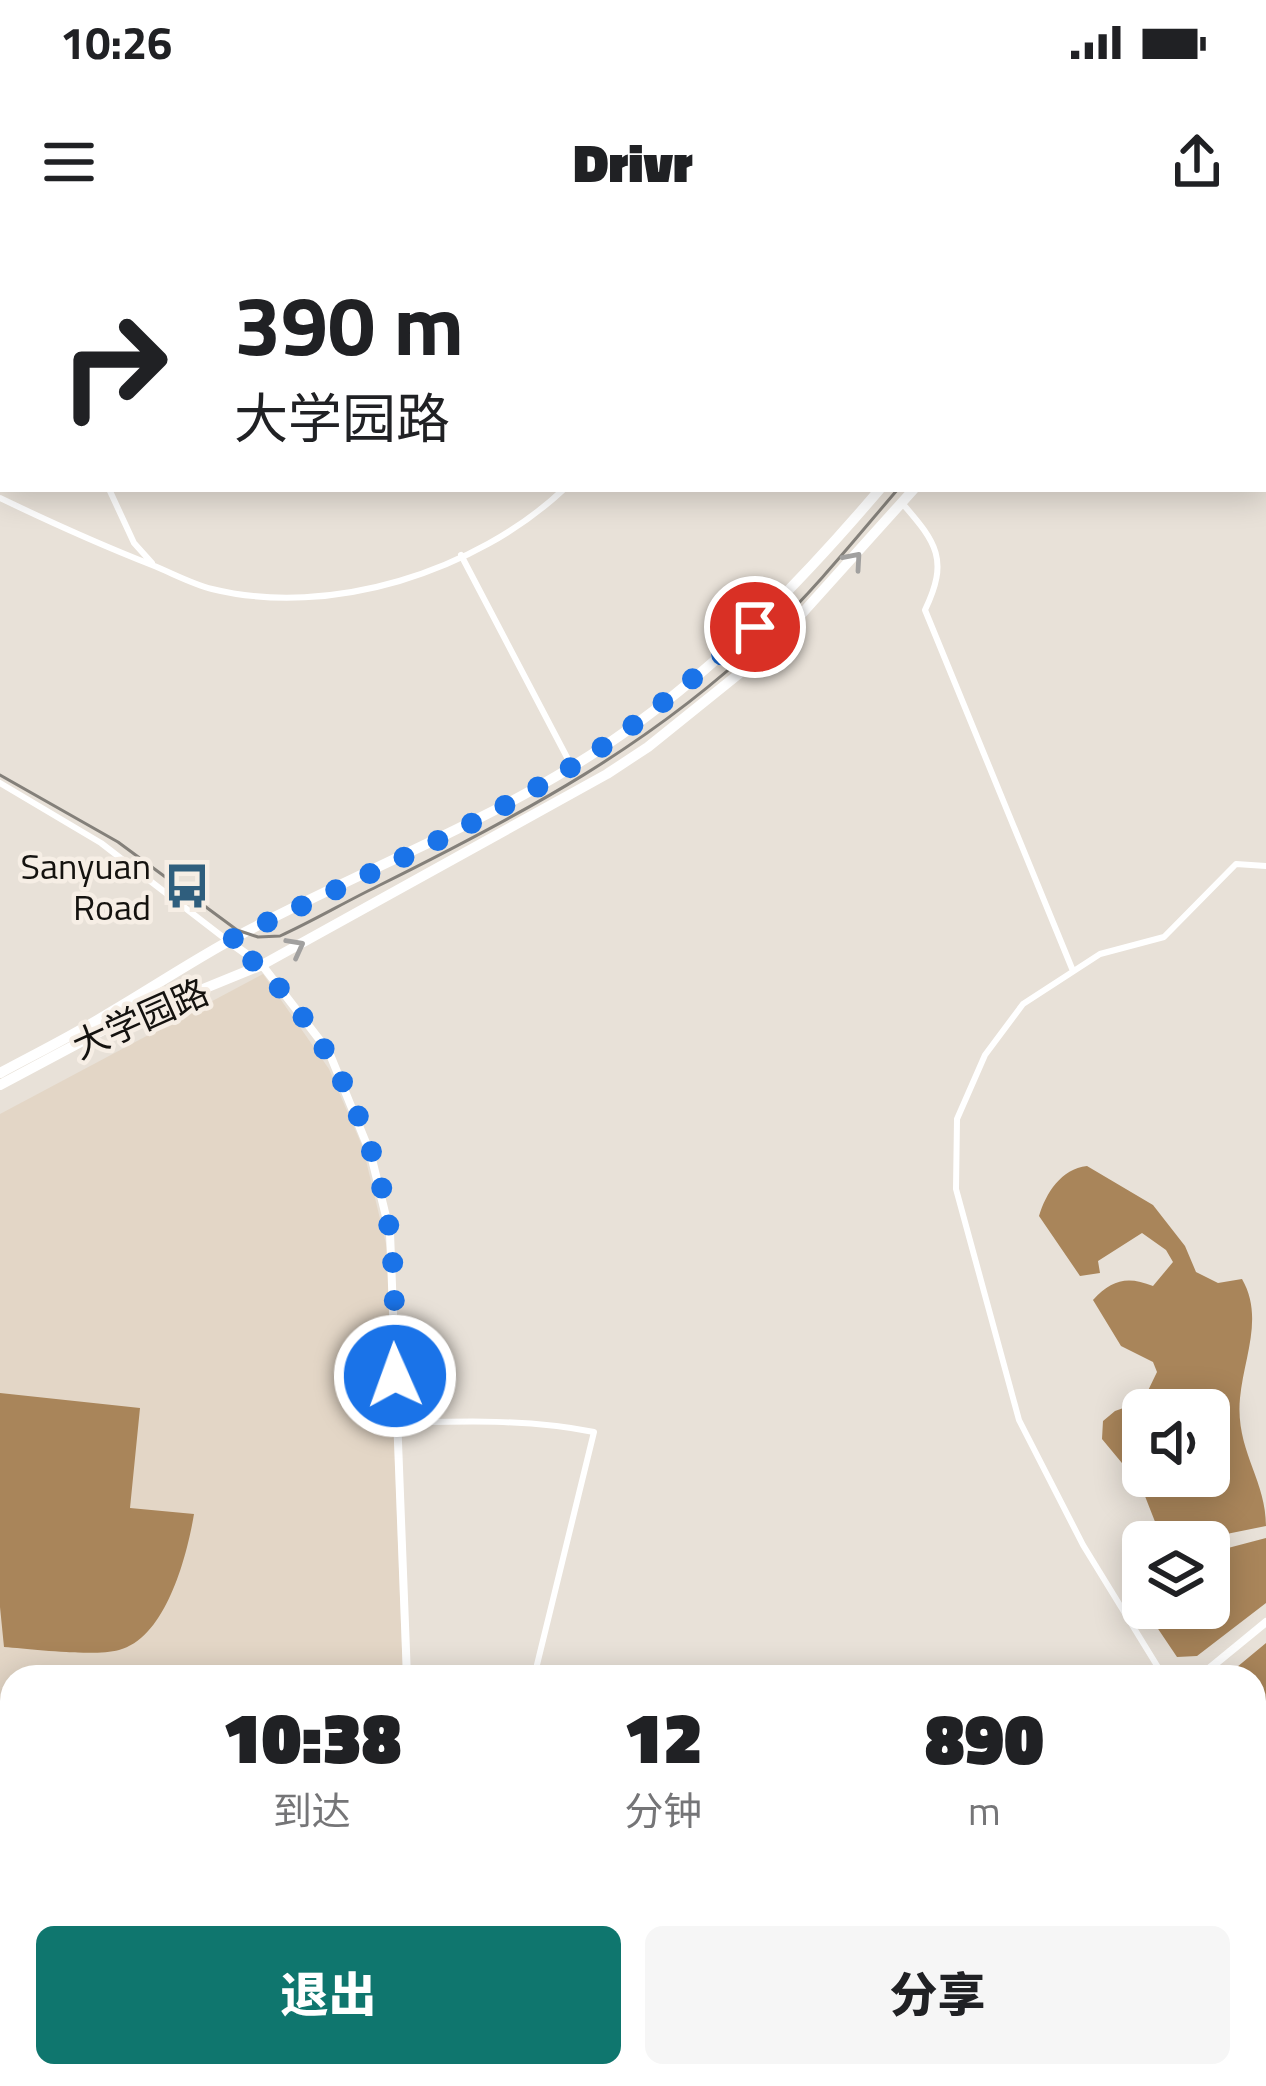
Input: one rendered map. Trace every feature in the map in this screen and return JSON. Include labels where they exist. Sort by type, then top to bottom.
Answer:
[{"type":"main road","name":"大学园路","points":[[0,1073],[99,1020],[228,941],[438,840],[572,767],[638,722],[755,627],[877,492]]},
{"type":"main road","name":"大学园路","points":[[0,1085],[105,1029],[262,965],[562,802],[647,747],[771,648],[911,492]]},
{"type":"street","points":[[110,492],[134,543],[156,567]]},
{"type":"street","points":[[0,499],[209,588],[270,599],[352,592],[438,567],[499,536],[560,492]]},
{"type":"street","points":[[902,503],[934,544],[939,580],[925,610],[1073,971]]},
{"type":"street","points":[[461,555],[572,767]]},
{"type":"street","points":[[0,783],[101,843],[262,965],[329,1052],[371,1155],[390,1233],[407,1665]]},
{"type":"street","points":[[1157,1665],[1083,1545],[1019,1420],[956,1190],[957,1119],[985,1055],[1023,1004],[1100,954],[1164,938],[1236,864],[1266,866]]},
{"type":"street","points":[[397,1423],[498,1421],[594,1432],[537,1665]]},
{"type":"street","points":[[1214,1665],[1266,1622]]},
{"type":"shaded area","points":[[263,974],[329,1069],[363,1148],[387,1248],[403,1665],[0,1665],[0,1114]]},
{"type":"shaded area","points":[[1087,1166],[1153,1205],[1185,1246],[1196,1272],[1218,1283],[1242,1279],[1252,1323],[1240,1417],[1266,1526],[1230,1533],[1230,1521],[1155,1521],[1145,1497],[1230,1497],[1230,1389],[1149,1389],[1157,1372],[1153,1362],[1121,1346],[1093,1300],[1121,1281],[1153,1286],[1173,1262],[1166,1250],[1142,1233],[1098,1261],[1100,1273],[1080,1276],[1039,1216],[1056,1183]]},
{"type":"shaded area","points":[[0,1393],[140,1408],[130,1508],[194,1514],[172,1593],[150,1630],[135,1642],[94,1653],[4,1647]]},
{"type":"shaded area","points":[[1122,1408],[1122,1463],[1102,1439],[1103,1421]]},
{"type":"shaded area","points":[[1266,1538],[1266,1603],[1197,1656],[1177,1657],[1158,1629],[1230,1629],[1230,1547]]},
{"type":"shaded area","points":[[1266,1643],[1266,1665],[1239,1665]]},
{"type":"tram line","points":[[0,775],[118,842],[237,930],[258,937],[280,936],[534,804],[632,744],[725,673],[786,616],[895,492]]},
{"type":"place","name":"Sanyuan Road","points":[[187,886]]},
{"type":"route","points":[[395,1376],[390,1233],[371,1155],[329,1052],[262,965],[228,941],[438,840],[572,767],[684,687],[755,627]]}]
